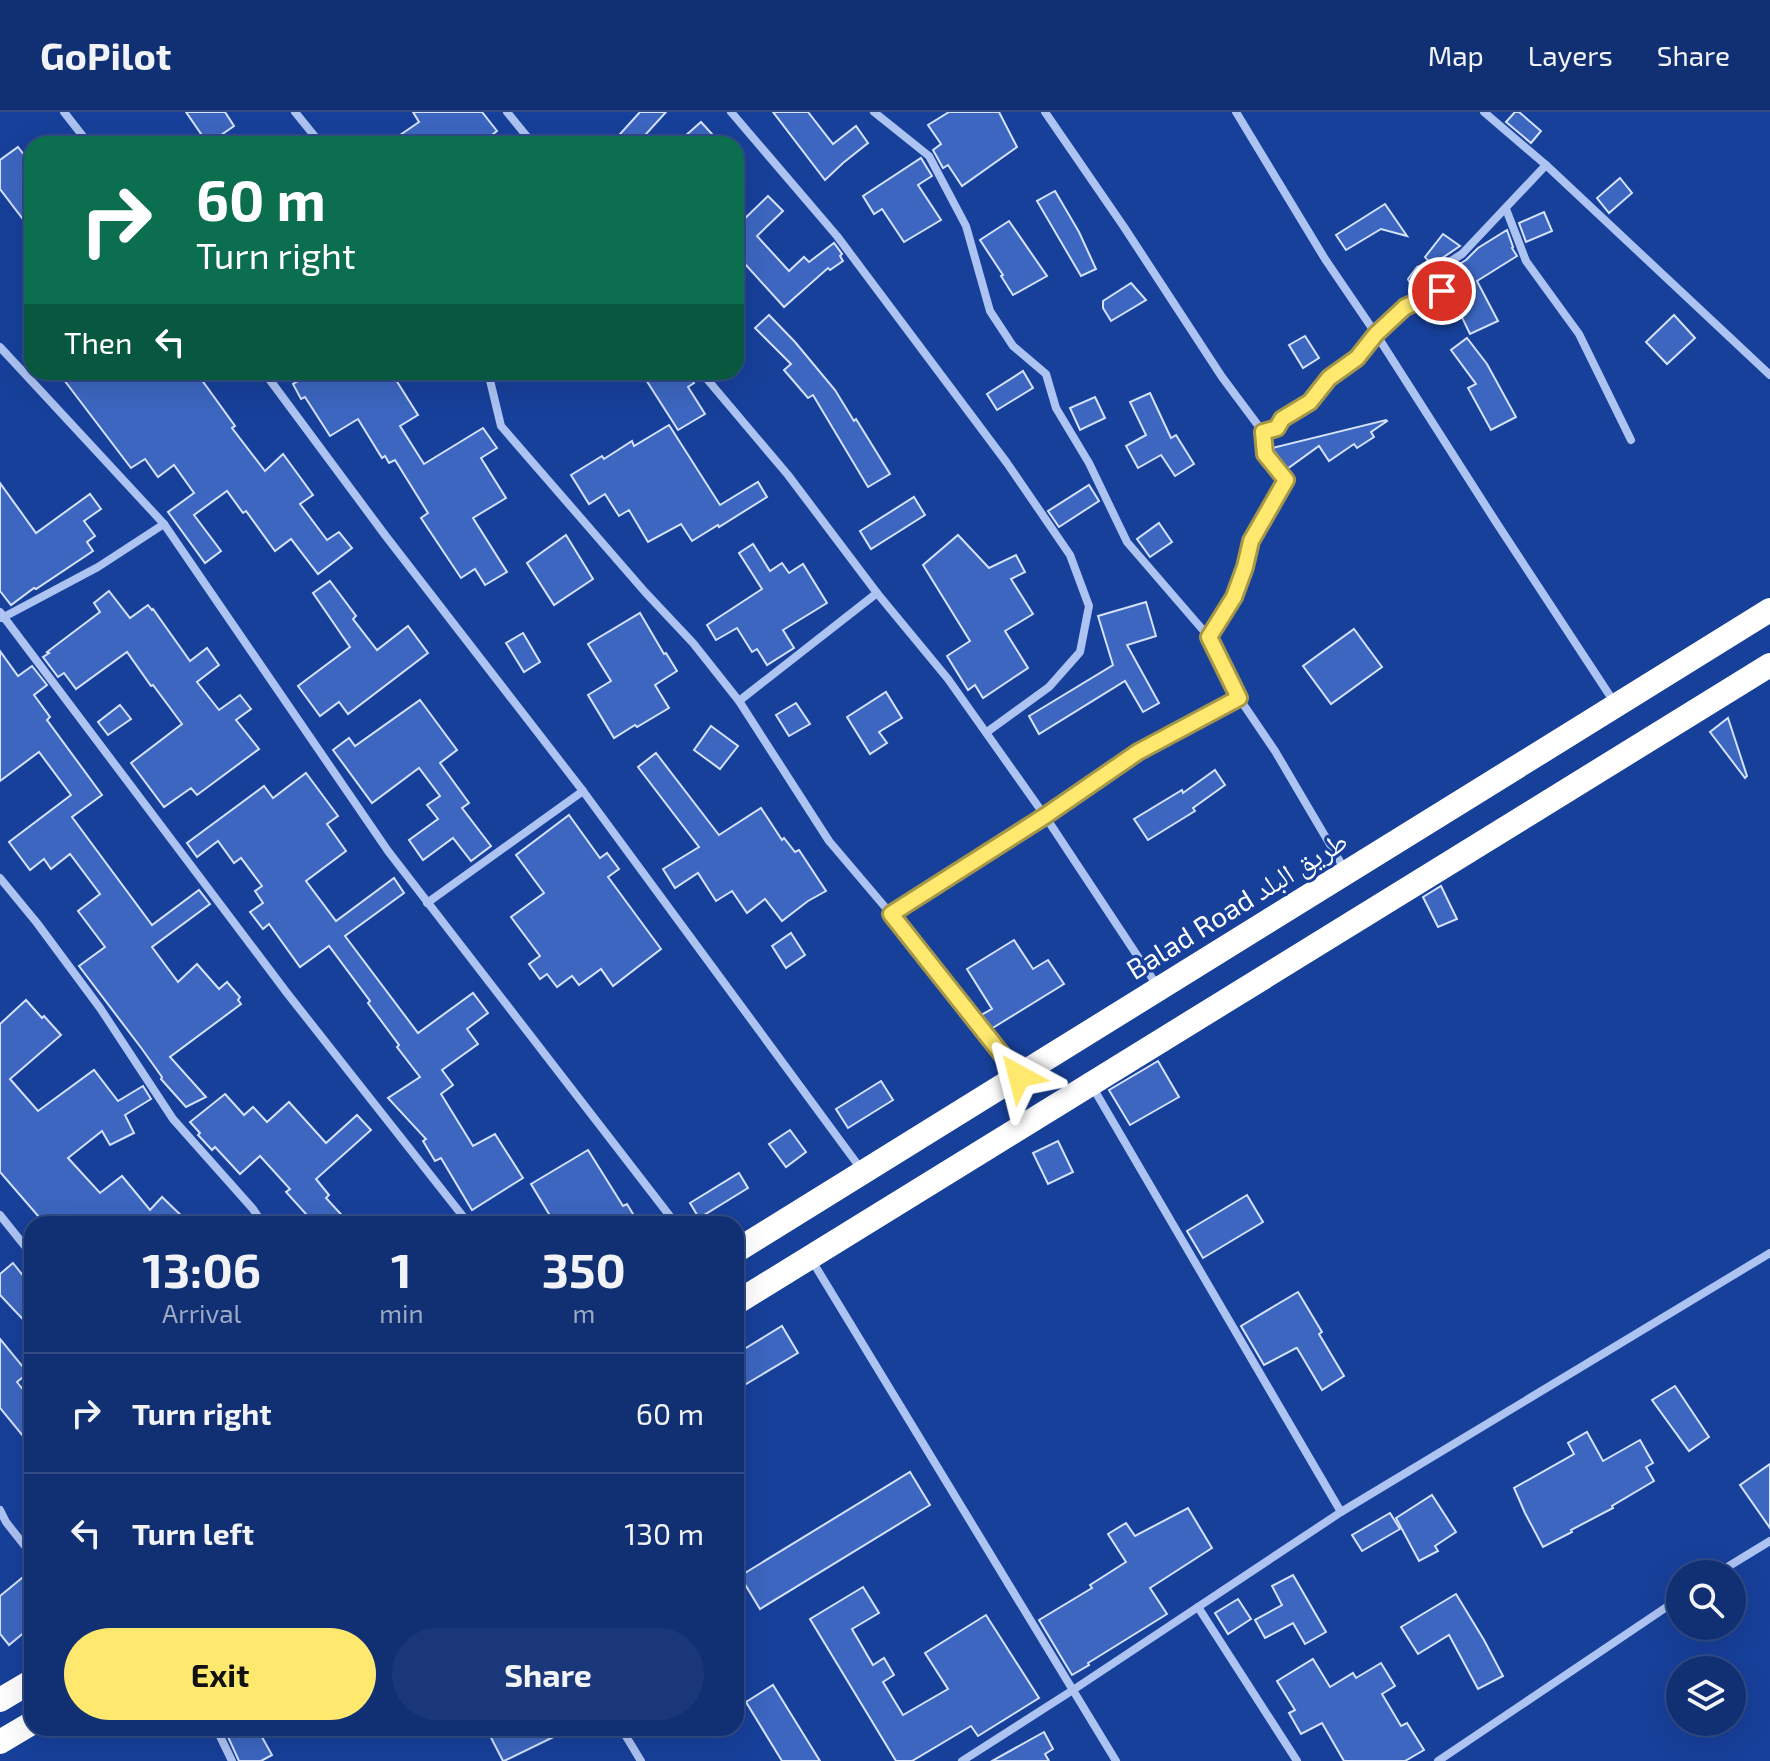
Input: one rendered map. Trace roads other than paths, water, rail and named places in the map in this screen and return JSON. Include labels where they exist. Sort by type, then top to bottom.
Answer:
[{"type":"highway","name":"Balad Road طريق البلد","points":[[744,1246],[1770,610]]},
{"type":"highway","points":[[744,1298],[1770,665]]},
{"type":"highway","points":[[0,1700],[24,1686]]},
{"type":"highway","points":[[0,1742],[24,1728]]},
{"type":"street","points":[[64,112],[83,136]]},
{"type":"street","points":[[295,112],[314,136]]},
{"type":"street","points":[[507,112],[526,136]]},
{"type":"street","points":[[731,112],[837,236],[1007,463],[1070,555],[1089,606],[1080,652],[1049,687],[987,732]]},
{"type":"street","points":[[874,112],[929,156],[966,226],[990,311],[1013,346],[1046,374],[1056,408],[1089,463],[1127,542],[1209,637],[1239,698],[1275,751],[1347,873]]},
{"type":"street","points":[[1045,112],[1222,377],[1263,432],[1265,454],[1286,480],[1251,541],[1234,597],[1209,637]]},
{"type":"street","points":[[1236,112],[1325,259],[1616,705]]},
{"type":"street","points":[[1484,112],[1546,165],[1770,375]]},
{"type":"street","points":[[1263,432],[1277,428],[1282,419],[1310,402],[1329,378],[1357,358],[1376,334],[1405,307],[1442,291],[1438,269],[1462,254],[1546,165]]},
{"type":"street","points":[[1506,209],[1526,261],[1579,334],[1631,440]]},
{"type":"street","points":[[0,347],[24,373]]},
{"type":"street","points":[[31,380],[164,524],[388,851],[670,1216]]},
{"type":"street","points":[[270,380],[583,791],[863,1172]]},
{"type":"street","points":[[490,380],[501,426],[693,643],[739,701],[829,841],[1019,1076]]},
{"type":"street","points":[[708,380],[788,475],[877,593],[948,679],[1045,816],[1159,989]]},
{"type":"street","points":[[164,524],[98,567],[1,616],[278,981],[463,1216]]},
{"type":"street","points":[[739,701],[877,593]]},
{"type":"street","points":[[891,914],[1045,816],[1138,752],[1239,698]]},
{"type":"street","points":[[427,903],[583,791]]},
{"type":"street","points":[[0,878],[100,1008],[173,1119],[258,1216]]},
{"type":"street","points":[[1091,1084],[1341,1512]]},
{"type":"street","points":[[0,1215],[24,1245]]},
{"type":"street","points":[[962,1761],[1341,1512],[1770,1253]]},
{"type":"street","points":[[810,1258],[1116,1761]]},
{"type":"street","points":[[0,1510],[24,1545]]},
{"type":"street","points":[[1739,1560],[1770,1541]]},
{"type":"street","points":[[1198,1607],[1297,1761]]},
{"type":"street","points":[[1438,1761],[1666,1607]]},
{"type":"street","points":[[220,1736],[232,1761]]},
{"type":"street","points":[[626,1736],[641,1761]]}]
